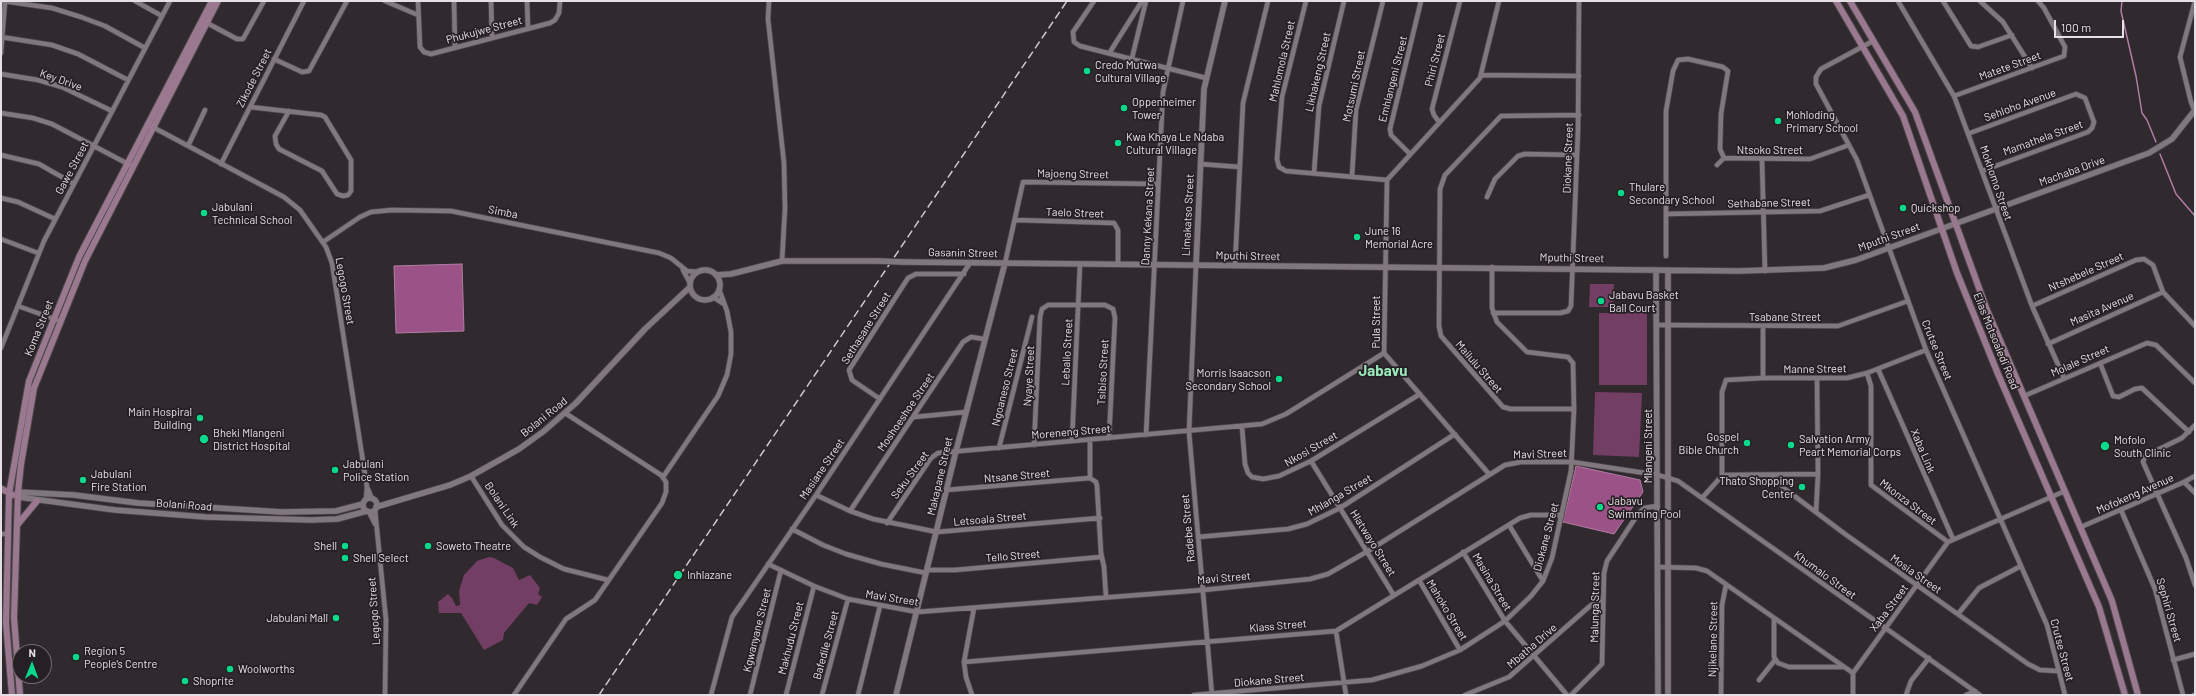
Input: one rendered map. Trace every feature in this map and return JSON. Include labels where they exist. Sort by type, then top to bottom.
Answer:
[{"type":"main road","name":"Elias Motsoaledi Road","points":[[1836,1],[1903,116],[1942,229],[1998,374],[2104,620],[2125,695]]},
{"type":"main road","name":"Elias Motsoaledi Road","points":[[1850,1],[1915,112],[1954,225],[1986,310],[2082,527],[2112,602],[2138,695]]},
{"type":"main road","name":"Koma Street","points":[[150,126],[207,23],[214,2]]},
{"type":"main road","name":"Koma Street","points":[[20,695],[14,618],[18,494],[21,464],[34,388],[84,262],[130,165],[214,2]]},
{"type":"main road","name":"Koma Street","points":[[12,695],[6,623],[9,492],[28,385],[79,257],[130,165]]},
{"type":"main road","name":"Bolani Road","points":[[1,489],[18,494]]},
{"type":"main road","points":[[18,524],[37,501]]},
{"type":"street","points":[[1,53],[4,1],[52,8],[81,16],[105,26],[145,48]]},
{"type":"street","points":[[134,1],[162,16]]},
{"type":"street","name":"Gawe Street","points":[[1,348],[38,253],[170,1]]},
{"type":"street","points":[[207,23],[237,39],[242,39],[264,1]]},
{"type":"street","name":"Zikode Street","points":[[221,164],[304,1]]},
{"type":"street","points":[[274,58],[302,72],[309,71],[347,1]]},
{"type":"street","points":[[385,1],[418,15],[418,1]]},
{"type":"street","points":[[454,1],[455,47]]},
{"type":"street","points":[[491,1],[492,37]]},
{"type":"street","points":[[527,1],[528,28]]},
{"type":"street","name":"Phukujwe Street","points":[[418,15],[420,47],[424,52],[429,54],[550,23],[555,20],[560,1]]},
{"type":"street","points":[[769,1],[768,19],[784,163],[785,208],[782,261]]},
{"type":"street","points":[[1094,1],[1073,32],[1072,39],[1074,42],[1080,46],[1110,52],[1206,78]]},
{"type":"street","points":[[1110,52],[1142,1]]},
{"type":"street","points":[[1132,58],[1146,1]]},
{"type":"street","name":"Danny Kekana Street","points":[[1146,435],[1163,92],[1167,67],[1184,1]]},
{"type":"street","name":"Limakatso Street","points":[[1189,432],[1203,105],[1206,78],[1225,1]]},
{"type":"street","points":[[1235,265],[1244,96],[1268,1]]},
{"type":"street","name":"Mahlomola Street","points":[[1306,1],[1281,103],[1277,159],[1279,167],[1283,171],[1314,172]]},
{"type":"street","name":"Likhakeng Street","points":[[1314,172],[1318,106],[1344,1]]},
{"type":"street","name":"Motsumi Street","points":[[1352,176],[1356,110],[1383,1]]},
{"type":"street","name":"Emhlangeni Street","points":[[1410,154],[1391,135],[1390,129],[1421,1]]},
{"type":"street","name":"Phiri Street","points":[[1439,122],[1432,109],[1460,1]]},
{"type":"street","points":[[1314,172],[1387,180],[1482,75],[1499,1]]},
{"type":"street","name":"Diokane Street","points":[[1194,695],[1372,680],[1408,671],[1460,650],[1505,621],[1531,596],[1543,581],[1552,558],[1572,462],[1574,409],[1573,367],[1570,358],[1527,352],[1497,322],[1493,313],[1566,312],[1570,310],[1572,302],[1577,155],[1580,1]]},
{"type":"street","name":"Mokhomo Street","points":[[1898,1],[1954,96],[1970,133],[1995,209],[2032,306],[2064,378]]},
{"type":"street","points":[[1943,1],[1971,46],[1978,47],[2012,35]]},
{"type":"street","points":[[1980,1],[2004,22],[2032,68]]},
{"type":"street","name":"Matete Street","points":[[1954,96],[2062,57],[2065,53],[2065,47],[2044,8],[2038,1]]},
{"type":"street","points":[[2195,1],[2180,57],[2195,111]]},
{"type":"street","points":[[2,37],[52,45],[78,54],[128,80]]},
{"type":"street","name":"Crutse Street","points":[[1873,41],[1821,69],[1816,81],[1849,145],[1926,350],[2047,625],[2065,695]]},
{"type":"street","name":"Ntsoko Street","points":[[1666,214],[1667,103],[1675,63],[1680,59],[1688,59],[1723,67],[1728,71],[1721,114],[1720,149],[1724,158],[1762,160],[1813,158],[1849,145]]},
{"type":"street","name":"Key Drive","points":[[1,74],[38,80],[62,87],[112,111]]},
{"type":"street","points":[[1482,75],[1579,76]]},
{"type":"street","name":"Sehloho Avenue","points":[[1970,133],[2076,94]]},
{"type":"street","name":"Mamathela Street","points":[[1982,171],[2091,130],[2094,122],[2085,98],[2076,94]]},
{"type":"street","points":[[250,107],[321,115],[326,118],[351,160],[351,191],[348,195],[343,196],[337,194],[322,171],[279,149],[276,144],[276,136],[289,112]]},
{"type":"street","points":[[188,146],[205,110]]},
{"type":"street","name":"Machaba Drive","points":[[1942,229],[2157,149],[2172,139],[2195,111]]},
{"type":"street","points":[[1,113],[33,118],[52,124],[130,165]]},
{"type":"street","name":"Mailulu Street","points":[[1574,409],[1511,409],[1499,404],[1442,336],[1439,326],[1440,189],[1445,175],[1501,116],[1578,115]]},
{"type":"street","name":"Legogo Street","points":[[150,126],[294,203],[323,242],[330,254],[367,487],[372,504],[375,526],[386,620],[385,695]]},
{"type":"street","points":[[1487,197],[1495,179],[1518,156],[1524,154],[1577,155]]},
{"type":"street","points":[[1,156],[39,164],[74,184]]},
{"type":"street","points":[[1718,165],[1724,158]]},
{"type":"street","points":[[1762,160],[1762,213],[1765,270]]},
{"type":"street","points":[[1200,164],[1240,167]]},
{"type":"street","name":"Pula Street","points":[[1387,180],[1384,353],[1490,474]]},
{"type":"street","name":"Majoeng Street","points":[[1005,263],[1016,220],[1023,182],[1158,184]]},
{"type":"street","name":"Sethabane Street","points":[[1666,214],[1820,211],[1869,195]]},
{"type":"street","points":[[1,198],[18,202],[55,219]]},
{"type":"street","name":"Simba","points":[[323,242],[360,217],[371,212],[392,210],[451,211],[659,253],[671,258],[681,267]]},
{"type":"street","points":[[1666,214],[1666,256]]},
{"type":"street","name":"Taelo Street","points":[[1016,220],[1114,223],[1118,230],[1118,264]]},
{"type":"street","name":"Mputhi Street","points":[[1196,265],[1492,267],[1656,270],[1765,270],[1834,267],[1942,229]]},
{"type":"street","points":[[1,239],[38,253]]},
{"type":"street","name":"Ntshebele Street","points":[[2032,306],[2136,260],[2144,259],[2153,265],[2163,292]]},
{"type":"street","name":"Gasanin Street","points":[[716,275],[731,274],[782,261],[1196,265]]},
{"type":"street","name":"Masiane Street","points":[[711,695],[731,621],[970,263]]},
{"type":"street","name":"Makapane Street","points":[[896,695],[984,339],[1005,263]]},
{"type":"street","name":"Leballo Street","points":[[1072,442],[1080,264]]},
{"type":"street","points":[[663,477],[713,405],[723,386],[729,364],[732,343],[730,322],[716,275],[707,270],[698,272],[687,271],[681,267]]},
{"type":"street","points":[[681,267],[694,295],[704,300],[713,297],[719,286]]},
{"type":"street","points":[[1492,267],[1493,313]]},
{"type":"street","name":"Mlangeni Street","points":[[1656,270],[1658,325],[1658,695]]},
{"type":"street","name":"Mlangeni Street","points":[[1668,270],[1668,695]]},
{"type":"street","points":[[690,285],[692,277],[698,272]]},
{"type":"street","name":"Gasanin Street","points":[[719,286],[731,274]]},
{"type":"street","name":"Sethasane Street","points":[[880,399],[852,380],[849,370],[908,278],[916,274],[964,274]]},
{"type":"street","name":"Bolani Road","points":[[18,494],[74,495],[138,503],[282,512],[336,511],[372,504],[392,503],[431,492],[471,476],[519,450],[565,413],[602,376],[645,329],[678,300],[690,285]]},
{"type":"street","points":[[2163,292],[2195,326]]},
{"type":"street","name":"Masita Avenue","points":[[2048,344],[2163,292]]},
{"type":"street","name":"Bolani Road","points":[[678,300],[694,295]]},
{"type":"street","points":[[713,297],[725,306]]},
{"type":"street","name":"Tsabane Street","points":[[1658,325],[1763,326],[1845,324],[1908,301]]},
{"type":"street","name":"Nyaye Street","points":[[1034,445],[1042,309],[1048,305],[1078,305]]},
{"type":"street","name":"Tsibiso Street","points":[[1078,305],[1112,307],[1115,318],[1109,438]]},
{"type":"street","points":[[18,306],[60,322]]},
{"type":"street","name":"Ngoaneso Street","points":[[999,448],[1032,317]]},
{"type":"street","points":[[1762,378],[1763,326]]},
{"type":"street","points":[[1028,331],[1040,327]]},
{"type":"street","name":"Moshoeshoe Street","points":[[850,511],[963,342],[971,337],[984,339]]},
{"type":"street","name":"Molale Street","points":[[2024,396],[2144,343],[2150,342],[2195,383]]},
{"type":"street","name":"Manne Street","points":[[1722,476],[1722,392],[1724,383],[1731,379],[1847,378],[1867,373],[1926,350]]},
{"type":"street","name":"Moreneng Street","points":[[956,451],[1189,432],[1262,424],[1277,419],[1384,353]]},
{"type":"street","points":[[2100,362],[2113,396],[2118,397],[2135,389],[2142,388],[2189,432]]},
{"type":"street","name":"Xaba Link","points":[[1878,369],[1953,539]]},
{"type":"street","name":"Mkonza Street","points":[[1867,373],[1871,386],[1871,485],[1948,542]]},
{"type":"street","points":[[1816,512],[1818,474],[1817,379]]},
{"type":"street","name":"Nkosi Street","points":[[1242,427],[1245,464],[1248,473],[1252,477],[1263,479],[1279,476],[1311,461],[1420,394]]},
{"type":"street","points":[[914,417],[966,412]]},
{"type":"street","points":[[514,695],[566,619],[593,602],[662,502],[666,488],[663,477],[565,413]]},
{"type":"street","points":[[2195,425],[2182,438],[2148,454],[2144,459],[2144,465],[2186,558],[2195,585]]},
{"type":"street","name":"Radebe Street","points":[[1189,432],[1212,694]]},
{"type":"street","name":"Mhlanga Street","points":[[1198,536],[1295,528],[1307,524],[1340,508],[1455,434]]},
{"type":"street","points":[[1090,440],[1090,478],[1097,484],[1101,557],[1104,568],[1106,597]]},
{"type":"street","name":"Seku Street","points":[[887,523],[933,455],[938,452],[956,451]]},
{"type":"street","name":"Hlatwayo Street","points":[[1311,461],[1394,594]]},
{"type":"street","name":"Mavi Street","points":[[768,564],[814,586],[848,599],[917,612],[1203,590],[1320,577],[1368,551],[1490,474],[1513,463],[1572,462],[1658,475]]},
{"type":"street","points":[[1702,498],[1722,476],[1818,474]]},
{"type":"street","name":"Khumalo Street","points":[[1658,475],[1678,481],[1980,695]]},
{"type":"street","name":"Mosia Street","points":[[1772,475],[1786,489],[1816,512],[1917,586],[2034,667],[2046,671],[2058,671]]},
{"type":"street","name":"Bolani Link","points":[[471,476],[502,525],[524,547],[564,569],[608,580]]},
{"type":"street","name":"Mofokeng Avenue","points":[[2082,527],[2195,476]]},
{"type":"street","name":"Ntsane Street","points":[[946,490],[1090,478]]},
{"type":"street","points":[[2184,482],[2195,493]]},
{"type":"street","name":"Xaba Street","points":[[1853,673],[1948,542],[2065,491]]},
{"type":"street","name":"Bolani Road","points":[[18,494],[37,501],[179,516],[264,520],[336,519],[368,512],[372,504]]},
{"type":"street","name":"Letsoala Street","points":[[816,495],[850,511],[887,523],[936,532],[1100,518]]},
{"type":"street","points":[[368,512],[372,504]]},
{"type":"street","name":"Malunga Street","points":[[1571,695],[1602,664],[1605,567],[1610,555],[1641,510],[1657,506]]},
{"type":"street","name":"Sephiri Street","points":[[2121,510],[2155,588],[2183,695]]},
{"type":"street","name":"Legogo Street","points":[[368,512],[375,526]]},
{"type":"street","name":"Klass Street","points":[[964,662],[1336,631],[1463,552],[1525,516],[1562,515]]},
{"type":"street","points":[[1094,519],[1100,529]]},
{"type":"street","points":[[1509,525],[1543,581]]},
{"type":"street","name":"Tello Street","points":[[792,529],[846,554],[881,564],[927,571],[961,570],[1101,557]]},
{"type":"street","points":[[1,534],[8,534]]},
{"type":"street","name":"Masina Street","points":[[1463,552],[1505,621],[1567,695]]},
{"type":"street","points":[[1958,614],[1979,588],[2021,566]]},
{"type":"street","points":[[1658,567],[1703,569],[1853,673],[1853,695]]},
{"type":"street","name":"Kgwanyane Street","points":[[750,695],[781,570]]},
{"type":"street","name":"Mahoko Street","points":[[1419,580],[1460,650]]},
{"type":"street","name":"Njikelane Street","points":[[1721,695],[1722,600],[1726,585]]},
{"type":"street","name":"Makhudu Street","points":[[786,695],[814,586]]},
{"type":"street","name":"Mbatha Drive","points":[[1465,695],[1504,681],[1590,606],[1603,598]]},
{"type":"street","name":"Bafedile Street","points":[[822,695],[848,599]]},
{"type":"street","points":[[858,695],[880,606]]},
{"type":"street","points":[[972,695],[966,677],[964,662],[974,608]]},
{"type":"street","points":[[1759,680],[1774,660],[1774,618]]},
{"type":"street","points":[[1336,631],[1346,695]]},
{"type":"street","points":[[2173,660],[2195,654]]},
{"type":"street","points":[[1906,695],[1911,682],[1929,658]]},
{"type":"street","points":[[1774,660],[1781,665],[1789,667],[1844,667]]},
{"type":"street","points":[[1966,695],[1975,691]]},
{"type":"shaded area","points":[[462,264],[464,331],[396,333],[394,266]]},
{"type":"shaded area","name":"Jabavu Basket Ball Court","points":[[1590,284],[1614,284],[1613,307],[1589,307]]},
{"type":"shaded area","points":[[1599,313],[1647,313],[1647,385],[1599,385]]},
{"type":"shaded area","points":[[1595,392],[1642,393],[1639,457],[1593,455]]},
{"type":"shaded area","name":"Jabavu Swimming Pool","points":[[1576,466],[1640,480],[1643,492],[1614,534],[1563,522]]},
{"type":"shaded area","points":[[489,557],[513,568],[519,580],[530,575],[540,588],[538,594],[542,597],[537,605],[529,603],[504,633],[503,640],[484,650],[461,613],[439,613],[438,602],[448,594],[456,606],[460,605],[459,591],[464,575],[477,561]]},
{"type":"waterway","points":[[2122,1],[2121,11],[2136,76],[2142,113],[2147,120],[2156,142]]},
{"type":"waterway","points":[[2160,154],[2176,194],[2195,216]]},
{"type":"railway","points":[[599,695],[1067,1]]},
{"type":"place","name":"Credo Mutwa Cultural Village","points":[[1087,71]]},
{"type":"place","name":"Oppenheimer Tower","points":[[1124,108]]},
{"type":"place","name":"Mohloding Primary School","points":[[1778,121]]},
{"type":"place","name":"Kwa Khaya Le Ndaba Cultural Village","points":[[1118,143]]},
{"type":"place","name":"Thulare Secondary School","points":[[1621,193]]},
{"type":"place","name":"Quickshop","points":[[1903,208]]},
{"type":"place","name":"Jabulani Technical School","points":[[204,213]]},
{"type":"place","name":"June 16 Memorial Acre","points":[[1357,237]]},
{"type":"place","name":"Jabavu Basket Ball Court","points":[[1601,301]]},
{"type":"place","name":"Morris Isaacson Secondary School","points":[[1279,379]]},
{"type":"place","name":"Main Hospiral Building","points":[[200,418]]},
{"type":"place","name":"Bheki Mlangeni District Hospital","points":[[204,439]]},
{"type":"place","name":"Gospel Bible Church","points":[[1747,443]]},
{"type":"place","name":"Salvation Army Peart Memorial Corps","points":[[1791,445]]},
{"type":"place","name":"Mofolo South Clinic","points":[[2105,446]]},
{"type":"place","name":"Jabulani Police Station","points":[[335,470]]},
{"type":"place","name":"Jabulani Fire Station","points":[[83,480]]},
{"type":"place","name":"Thato Shopping Center","points":[[1802,487]]},
{"type":"place","name":"Jabavu Swimming Pool","points":[[1600,507]]},
{"type":"place","name":"Shell","points":[[345,546]]},
{"type":"place","name":"Soweto Theatre","points":[[428,546]]},
{"type":"place","name":"Shell Select","points":[[345,558]]},
{"type":"place","name":"Inhlazane","points":[[678,575]]},
{"type":"place","name":"Jabulani Mall","points":[[336,618]]},
{"type":"place","name":"Region 5 People's Centre","points":[[76,657]]},
{"type":"place","name":"Woolworths","points":[[230,669]]},
{"type":"place","name":"Shoprite","points":[[185,681]]},
{"type":"district","name":"Jabavu","points":[[1383,371]]}]
